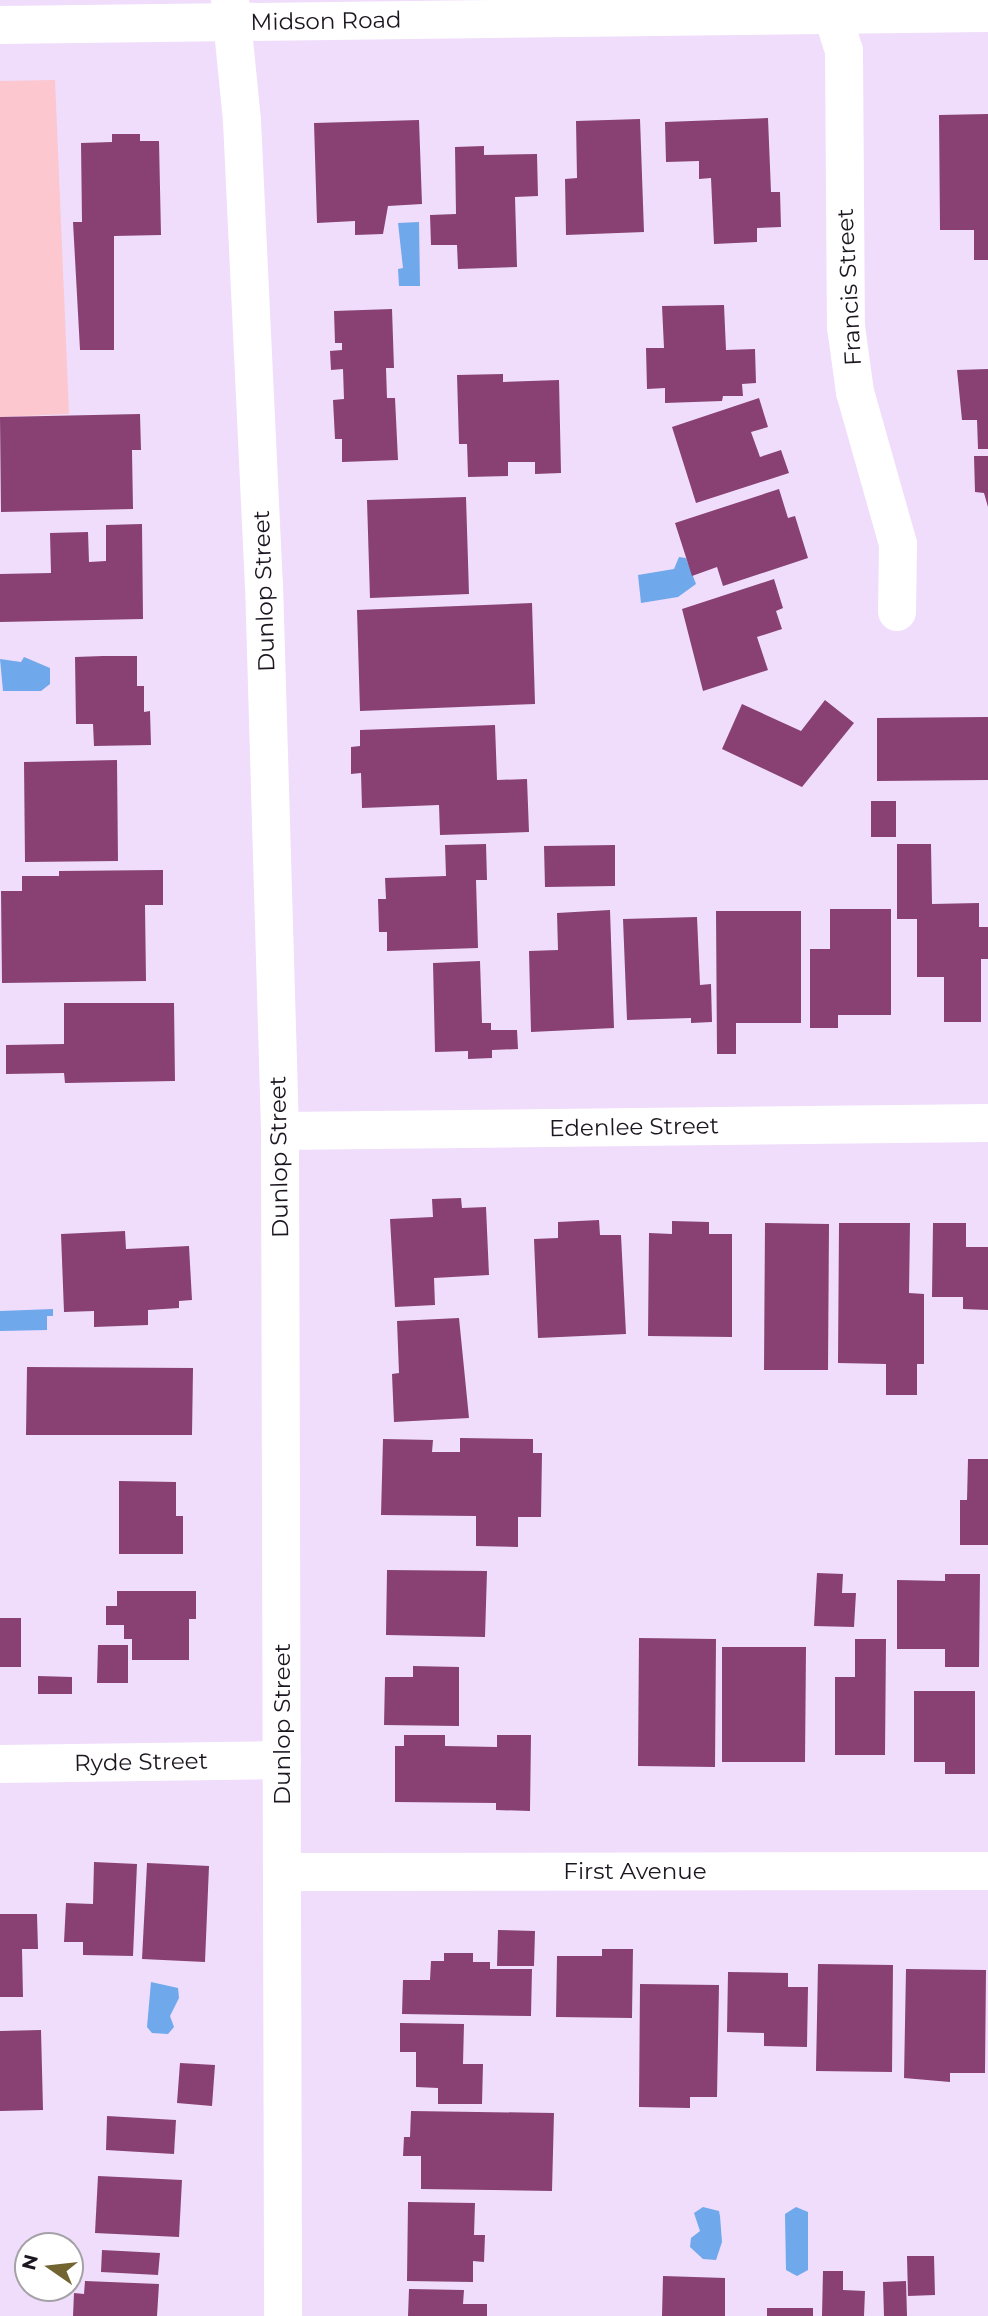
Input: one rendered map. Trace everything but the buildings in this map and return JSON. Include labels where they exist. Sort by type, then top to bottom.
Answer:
[{"type":"street","name":"Midson Road","points":[[0,25],[232,11],[830,8],[988,13]]},
{"type":"street","name":"Francis Street","points":[[830,8],[844,51],[846,327],[855,392],[898,544],[897,612]]},
{"type":"street","name":"Dunlop Street","points":[[232,11],[264,584],[280,1131],[283,2316]]},
{"type":"street","name":"Edenlee Street","points":[[280,1131],[988,1123]]},
{"type":"street","name":"Ryde Street","points":[[0,1764],[282,1760]]},
{"type":"street","name":"First Avenue","points":[[283,1872],[988,1871]]},
{"type":"shaded area","points":[[55,80],[69,414],[0,417],[0,81]]},
{"type":"water","points":[[419,222],[420,286],[399,286],[398,269],[403,268],[398,223]]},
{"type":"water","points":[[679,557],[686,558],[696,584],[678,597],[641,603],[638,575],[674,569]]},
{"type":"water","points":[[24,657],[50,668],[50,684],[41,691],[3,691],[0,659],[21,662]]},
{"type":"water","points":[[53,1309],[53,1316],[47,1316],[47,1330],[0,1331],[0,1311]]},
{"type":"water","points":[[151,1982],[178,1988],[179,1998],[170,2016],[174,2027],[168,2034],[152,2033],[147,2027]]},
{"type":"water","points":[[703,2207],[719,2211],[722,2242],[716,2260],[703,2259],[690,2247],[691,2238],[700,2231],[694,2213]]},
{"type":"water","points":[[796,2207],[808,2212],[808,2270],[797,2276],[786,2270],[785,2214]]}]
